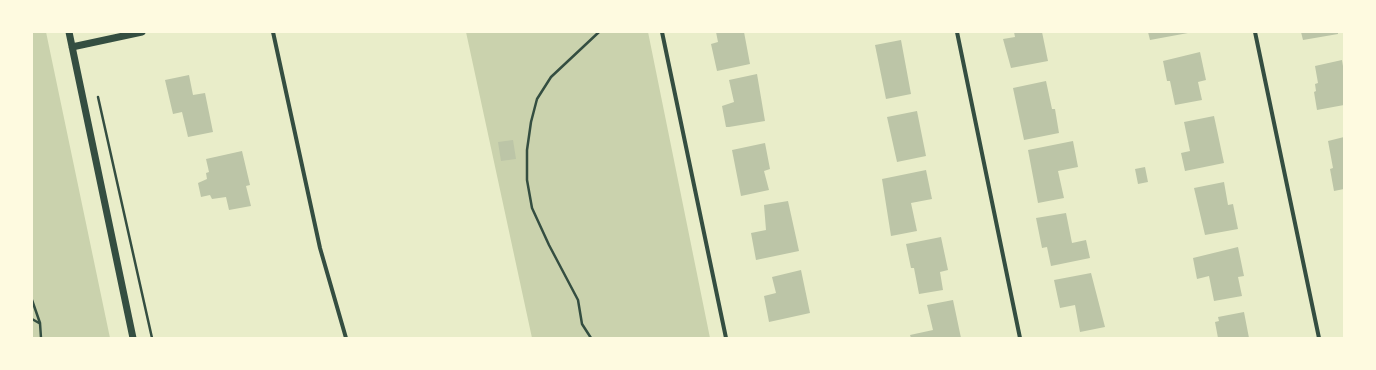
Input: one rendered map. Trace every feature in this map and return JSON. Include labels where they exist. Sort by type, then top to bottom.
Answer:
[{"type":"street","points":[[69,32],[133,338]]},
{"type":"street","points":[[72,47],[142,32]]},
{"type":"street","points":[[273,32],[320,248],[346,338]]},
{"type":"street","points":[[662,32],[726,338]]},
{"type":"street","points":[[957,32],[1020,338]]},
{"type":"street","points":[[1255,32],[1319,338]]},
{"type":"path","points":[[591,338],[582,324],[578,300],[549,245],[532,208],[527,180],[527,150],[530,122],[537,99],[550,77],[599,32]]},
{"type":"path","points":[[96,90],[152,338]]},
{"type":"path","points":[[32,300],[40,323],[41,338]]},
{"type":"path","points":[[32,319],[40,323]]},
{"type":"green space","points":[[32,32],[46,32],[110,338],[32,338]]},
{"type":"green space","points":[[466,32],[648,32],[710,338],[532,338]]},
{"type":"building","points":[[716,32],[744,32],[750,64],[717,71],[711,44],[718,42]]},
{"type":"building","points":[[1014,32],[1042,32],[1048,61],[1011,68],[1003,39],[1015,37]]},
{"type":"building","points":[[1148,32],[1188,32],[1188,33],[1150,40]]},
{"type":"building","points":[[1301,32],[1338,32],[1338,34],[1303,40]]},
{"type":"building","points":[[901,40],[911,94],[886,99],[875,45]]},
{"type":"building","points":[[1200,52],[1206,80],[1198,82],[1202,100],[1175,105],[1170,81],[1167,81],[1163,61]]},
{"type":"building","points":[[1342,60],[1344,72],[1344,105],[1317,110],[1314,92],[1316,91],[1315,84],[1318,83],[1315,66]]},
{"type":"building","points":[[757,74],[765,121],[726,127],[722,106],[734,102],[729,80]]},
{"type":"building","points":[[189,75],[193,95],[205,93],[213,132],[188,137],[182,112],[173,114],[165,80]]},
{"type":"building","points":[[1046,81],[1052,109],[1055,109],[1059,133],[1024,140],[1013,88]]},
{"type":"building","points":[[917,111],[926,156],[897,162],[887,117]]},
{"type":"building","points":[[1214,116],[1224,163],[1185,171],[1181,153],[1190,151],[1184,122]]},
{"type":"building","points":[[1344,137],[1344,189],[1334,191],[1330,169],[1333,168],[1328,141]]},
{"type":"building","points":[[513,140],[516,159],[501,161],[498,142]]},
{"type":"building","points":[[1073,141],[1078,167],[1058,171],[1064,198],[1038,203],[1028,150]]},
{"type":"building","points":[[765,143],[770,169],[764,171],[769,190],[741,196],[732,150]]},
{"type":"building","points":[[242,151],[250,185],[246,186],[251,206],[229,210],[226,197],[212,199],[210,195],[201,197],[198,183],[207,179],[206,173],[209,172],[206,159]]},
{"type":"building","points":[[1145,167],[1148,182],[1138,184],[1135,169]]},
{"type":"building","points":[[926,170],[932,199],[911,203],[917,231],[891,236],[882,179]]},
{"type":"building","points":[[1224,182],[1228,205],[1233,204],[1238,229],[1205,235],[1194,188]]},
{"type":"building","points":[[788,201],[799,251],[756,260],[751,233],[766,230],[764,205]]},
{"type":"building","points":[[1066,213],[1072,243],[1086,240],[1090,258],[1051,266],[1047,247],[1042,248],[1036,218]]},
{"type":"building","points":[[941,237],[948,270],[940,272],[943,290],[919,294],[914,268],[911,268],[906,244]]},
{"type":"building","points":[[1238,247],[1244,276],[1238,277],[1242,296],[1214,301],[1209,276],[1197,279],[1193,258]]},
{"type":"building","points":[[801,270],[810,313],[769,322],[764,296],[776,293],[772,277]]},
{"type":"building","points":[[1091,273],[1105,327],[1080,332],[1075,305],[1060,308],[1054,280]]},
{"type":"building","points":[[953,300],[961,338],[911,338],[910,335],[933,330],[927,305]]},
{"type":"building","points":[[1244,312],[1249,338],[1218,338],[1215,322],[1219,321],[1218,317]]}]
